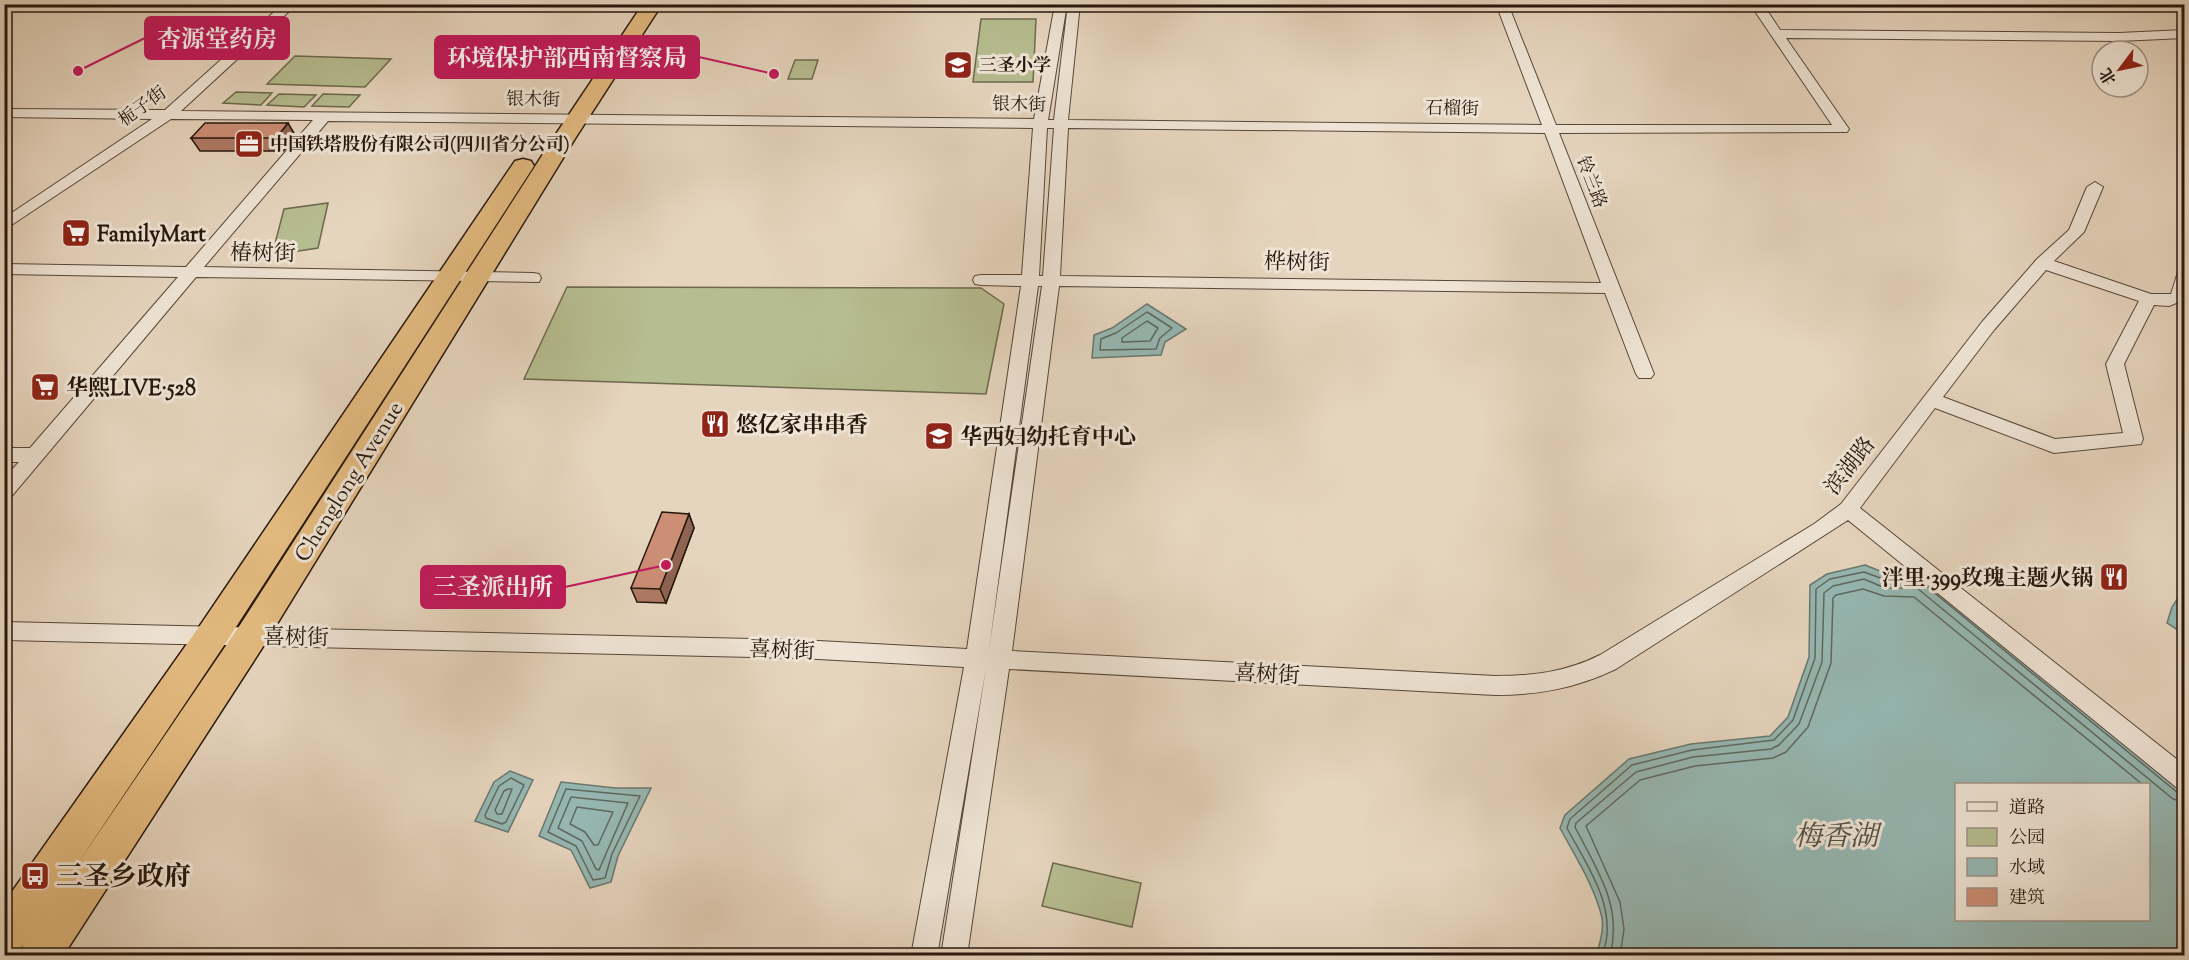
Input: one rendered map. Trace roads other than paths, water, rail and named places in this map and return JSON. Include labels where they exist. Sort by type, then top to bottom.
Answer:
[{"type":"highway","name":"Chenglong Avenue","points":[[39,956],[252,635],[463,278],[566,118],[631,4]]},
{"type":"highway","name":"Chenglong Avenue","points":[[566,118],[653,4]]},
{"type":"highway","name":"Chenglong Avenue","points":[[4,938],[213,634],[463,278]]},
{"type":"street","name":"栀子街","points":[[4,225],[169,114],[291,4]]},
{"type":"street","points":[[924,956],[977,658],[1030,282],[1040,123],[1061,4]]},
{"type":"street","points":[[954,956],[1000,658],[1051,281],[1061,124],[1074,4]]},
{"type":"street","name":"铃兰路","points":[[1502,4],[1645,374]]},
{"type":"street","points":[[1756,4],[1777,34],[2119,37],[2158,37],[2182,34]]},
{"type":"street","name":"石榴街","points":[[1061,124],[1550,129],[1842,129],[1777,34]]},
{"type":"street","name":"银木街","points":[[4,112],[1061,124]]},
{"type":"street","points":[[4,492],[324,116]]},
{"type":"street","name":"滨湖路","points":[[1558,682],[1585,675],[1608,662],[1821,530],[1848,509],[1988,326],[2043,262],[2076,232],[2095,187]]},
{"type":"street","points":[[2043,262],[2149,299],[2169,302],[2178,297],[2184,276]]},
{"type":"street","name":"椿树街","points":[[4,269],[463,278]]},
{"type":"street","points":[[463,278],[533,278]]},
{"type":"street","name":"桦树街","points":[[981,280],[1612,288]]},
{"type":"street","points":[[1932,400],[2055,446],[2134,439],[2115,364],[2149,299]]},
{"type":"street","points":[[4,455],[36,455]]},
{"type":"street","points":[[1848,509],[2184,779]]},
{"type":"street","name":"喜树街","points":[[4,631],[776,648],[1512,686],[1558,682]]},
{"type":"water","points":[[1147,304],[1186,329],[1165,342],[1161,355],[1092,358],[1094,335],[1112,328]]},
{"type":"water","name":"梅香湖","points":[[1865,565],[1887,574],[1922,574],[2184,790],[2184,955],[1596,955],[1602,933],[1602,918],[1590,883],[1560,828],[1565,815],[1629,759],[1691,744],[1770,736],[1788,717],[1809,657],[1810,585],[1827,574]]},
{"type":"water","points":[[2184,589],[2184,634],[2167,623],[2172,607]]},
{"type":"water","points":[[510,771],[533,780],[508,832],[475,821],[494,782]]},
{"type":"water","points":[[561,782],[615,788],[651,788],[618,856],[611,882],[590,888],[571,850],[539,836]]},
{"type":"place","name":"三圣小学","points":[[958,65]]},
{"type":"place","name":"杏源堂药房","points":[[78,71]]},
{"type":"place","name":"环境保护部西南督察局","points":[[774,74]]},
{"type":"place","name":"中国铁塔股份有限公司(四川省分公司)","points":[[249,144]]},
{"type":"place","name":"FamilyMart","points":[[76,233]]},
{"type":"place","name":"华熙LIVE·528","points":[[45,387]]},
{"type":"place","name":"悠亿家串串香","points":[[715,424]]},
{"type":"place","name":"华西妇幼托育中心","points":[[939,436]]},
{"type":"place","name":"三圣派出所","points":[[666,565]]},
{"type":"place","name":"泮里·399玫瑰主题火锅","points":[[2114,577]]},
{"type":"place","name":"三圣乡政府","points":[[35,876]]}]
